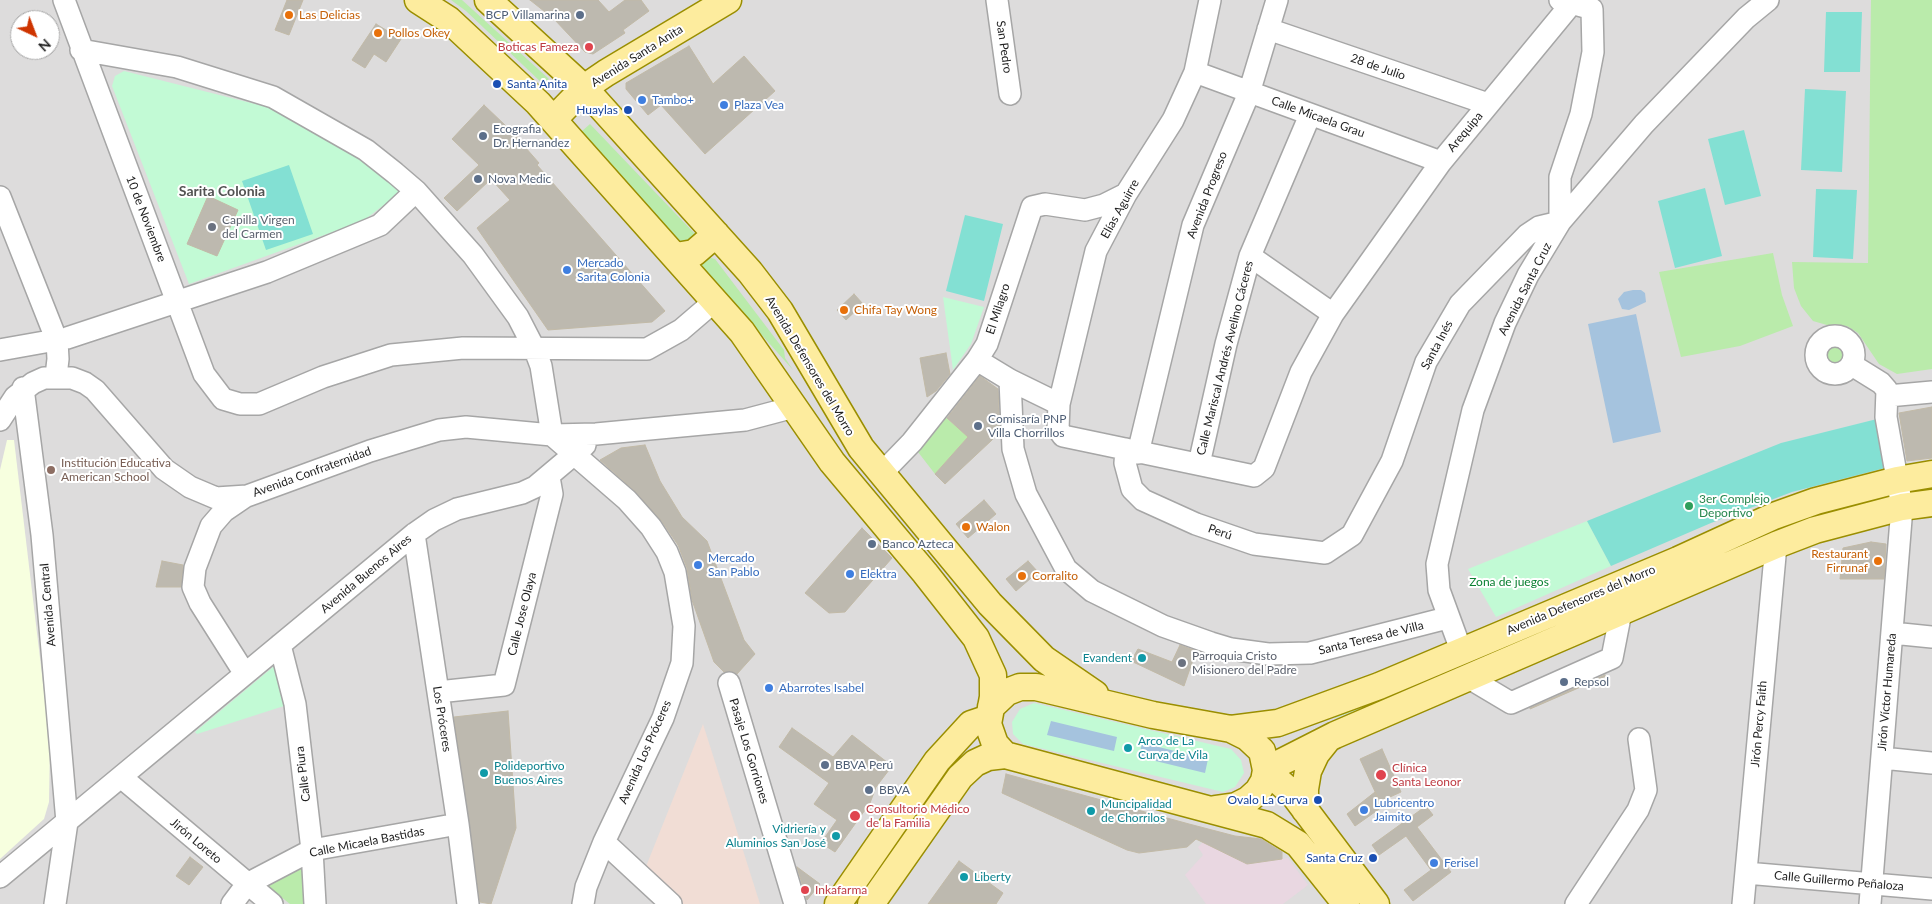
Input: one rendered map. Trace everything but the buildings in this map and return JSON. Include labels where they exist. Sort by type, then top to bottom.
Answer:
[{"type":"main road","points":[[418,0],[449,20],[495,61],[553,120],[716,300],[768,367],[832,462],[926,573],[976,638],[993,675],[990,734],[995,744],[1006,755]]},
{"type":"main road","name":"Avenida Defensores del Morro","points":[[488,0],[584,88],[750,272],[780,312],[844,422],[881,474],[990,604],[1025,641],[1063,674],[1113,704]]},
{"type":"main road","name":"Avenida Santa Anita","points":[[553,120],[584,88],[728,0]]},
{"type":"main road","points":[[676,256],[694,253],[716,234]]},
{"type":"main road","name":"Avenida Defensores del Morro","points":[[838,904],[937,761],[972,724],[990,712],[1007,692],[1020,687],[1036,687],[1153,715],[1231,729],[1262,727],[1324,708],[1678,560],[1774,516],[1816,501],[1897,480],[1932,474]]},
{"type":"main road","points":[[1266,770],[1328,739],[1776,545],[1816,530],[1902,507],[1932,503]]},
{"type":"main road","name":"Avenida Defensores del Morro","points":[[1231,729],[1256,744],[1262,751],[1266,770]]},
{"type":"main road","points":[[1305,810],[1305,790],[1308,771],[1316,754],[1328,739]]},
{"type":"main road","points":[[871,904],[960,777],[975,763],[988,757],[1006,755],[1248,819],[1283,833],[1298,844],[1311,858],[1346,904]]},
{"type":"main road","points":[[1209,809],[1236,806],[1248,800],[1258,791],[1264,781],[1266,770]]},
{"type":"main road","points":[[1266,770],[1294,795],[1376,904]]},
{"type":"street","name":"10 de Noviembre","points":[[64,0],[81,50],[204,374],[223,399],[240,404],[259,404],[323,377],[392,355],[463,348],[536,350]]},
{"type":"street","name":"San Pedro","points":[[997,0],[1010,94]]},
{"type":"street","name":"Elías Aguirre","points":[[1132,451],[1063,436],[1058,429],[1058,404],[1096,251],[1126,194],[1174,120],[1195,72],[1210,0]]},
{"type":"street","name":"Avenida Progreso","points":[[1132,451],[1193,225],[1249,93],[1277,0]]},
{"type":"street","name":"Avenida Santa Cruz","points":[[1461,650],[1447,618],[1438,590],[1437,564],[1473,410],[1505,323],[1528,275],[1560,222],[1644,124],[1746,18],[1768,0]]},
{"type":"street","name":"Arequipa","points":[[1560,222],[1560,177],[1581,114],[1593,52],[1581,3]]},
{"type":"street","name":"Arequipa","points":[[1199,464],[1254,476],[1264,468],[1301,372],[1333,314],[1440,162],[1488,104],[1581,3]]},
{"type":"street","name":"28 de Julio","points":[[1268,29],[1488,104]]},
{"type":"street","points":[[81,50],[177,67],[273,98],[366,150],[416,191],[473,255],[518,318],[536,350],[544,379],[548,421],[552,435]]},
{"type":"street","name":"Calle Micaela Grau","points":[[1195,72],[1440,162]]},
{"type":"street","name":"Calle Mariscal Andrés Avelino Cáceres","points":[[1199,464],[1226,344],[1250,256],[1310,115]]},
{"type":"street","points":[[0,350],[57,341],[267,272],[380,225],[416,191]]},
{"type":"street","name":"El Milagro","points":[[881,474],[912,442],[977,360],[987,344],[1032,207],[1045,204],[1086,210],[1104,205],[1126,194]]},
{"type":"street","points":[[0,196],[57,341],[58,360],[56,376],[44,378],[24,388],[15,397],[0,420]]},
{"type":"street","name":"Santa Inés","points":[[1352,535],[1392,460],[1426,362],[1460,304],[1527,235],[1539,228],[1560,222]]},
{"type":"street","points":[[1250,256],[1333,314]]},
{"type":"street","points":[[536,350],[647,350],[681,330],[716,300]]},
{"type":"street","points":[[977,360],[1010,380],[1058,404]]},
{"type":"street","points":[[1852,365],[1881,383],[1888,396],[1932,392]]},
{"type":"street","name":"Avenida Confraternidad","points":[[56,376],[72,378],[95,390],[164,469],[190,487],[216,498],[247,496],[370,450],[439,430],[466,428],[552,435],[596,434]]},
{"type":"street","name":"Santa Teresa de Villa","points":[[1010,380],[1013,449],[1026,494],[1064,565],[1072,576],[1092,591],[1163,626],[1231,649],[1268,654],[1310,653],[1447,618]]},
{"type":"street","name":"Avenida Central","points":[[24,388],[42,535],[67,822],[55,904]]},
{"type":"street","name":"Jirón Víctor Humareda","points":[[1871,895],[1902,507],[1886,417],[1888,396]]},
{"type":"street","points":[[596,434],[745,420],[794,407]]},
{"type":"street","name":"Avenida Buenos Aires","points":[[0,877],[414,534],[434,520],[457,509],[522,493],[549,477],[596,434]]},
{"type":"street","name":"Avenida Los Próceres","points":[[552,435],[627,500],[651,527],[667,552],[675,572],[684,626],[682,663],[663,718],[604,842],[586,887],[583,904]]},
{"type":"street","points":[[1132,451],[1199,464]]},
{"type":"street","name":"Perú","points":[[1132,451],[1125,463],[1132,489],[1143,500],[1196,524],[1254,544],[1326,553],[1352,535]]},
{"type":"street","name":"Calle Jose Olaya","points":[[438,692],[504,685],[552,494],[549,477]]},
{"type":"street","points":[[246,674],[204,610],[193,587],[196,568],[210,526],[224,510],[247,496]]},
{"type":"street","name":"Los Próceres","points":[[414,534],[458,824],[468,904]]},
{"type":"street","name":"Jirón Percy Faith","points":[[1743,904],[1776,545]]},
{"type":"street","points":[[1469,678],[1511,703],[1612,658],[1621,612]]},
{"type":"street","points":[[1892,633],[1932,636]]},
{"type":"street","name":"Calle Piura","points":[[280,645],[295,704],[312,850],[315,904]]},
{"type":"street","name":"Pasaje Los Gorriones","points":[[729,683],[795,904]]},
{"type":"street","points":[[1576,904],[1638,810],[1646,790],[1639,739]]},
{"type":"street","points":[[1882,758],[1932,763]]},
{"type":"street","name":"Jirón Loreto","points":[[121,777],[272,904]]},
{"type":"street","name":"Calle Micaela Bastidas","points":[[232,904],[247,884],[312,850],[458,824]]},
{"type":"street","points":[[604,842],[672,904]]},
{"type":"street","name":"Calle Guillermo Peñaloza","points":[[1746,873],[1871,895],[1932,889]]},
{"type":"shaded area","points":[[0,0],[1932,0],[1932,904],[0,904]]},
{"type":"shaded area","points":[[1826,12],[1862,12],[1860,72],[1824,72]]},
{"type":"shaded area","points":[[1805,89],[1846,91],[1842,172],[1801,170]]},
{"type":"shaded area","points":[[1744,130],[1761,196],[1725,205],[1708,139]]},
{"type":"shaded area","points":[[289,165],[313,234],[266,250],[242,181]]},
{"type":"shaded area","points":[[1705,188],[1722,256],[1675,268],[1658,201]]},
{"type":"shaded area","points":[[1816,189],[1857,190],[1853,259],[1813,257]]},
{"type":"shaded area","points":[[965,215],[1003,224],[984,301],[946,291]]},
{"type":"shaded area","points":[[1641,290],[1645,293],[1646,302],[1629,310],[1622,309],[1618,299],[1624,292]]},
{"type":"shaded area","points":[[1636,314],[1661,432],[1613,443],[1588,324]]},
{"type":"shaded area","name":"3er Complejo Deportivo","points":[[1877,419],[1885,468],[1792,492],[1711,523],[1611,566],[1587,521],[1781,443]]},
{"type":"shaded area","points":[[7,440],[14,440],[50,742],[49,802],[44,819],[0,859],[0,470]]},
{"type":"shaded area","points":[[1051,721],[1117,737],[1114,751],[1047,735]]},
{"type":"shaded area","points":[[703,724],[760,904],[673,904],[641,879]]},
{"type":"shaded area","points":[[1142,743],[1208,759],[1205,773],[1139,757]]},
{"type":"shaded area","points":[[1204,841],[1250,864],[1288,858],[1308,885],[1283,904],[1206,904],[1185,875],[1203,855],[1198,847]]},
{"type":"green space","points":[[451,0],[462,0],[549,79],[543,84],[466,11]]},
{"type":"green space","points":[[1871,0],[1932,0],[1932,369],[1897,374],[1879,364],[1858,333],[1847,326],[1827,325],[1813,321],[1801,306],[1794,288],[1792,262],[1868,263]]},
{"type":"green space","points":[[124,71],[267,107],[348,150],[379,171],[402,191],[363,221],[189,284],[112,86],[115,76]]},
{"type":"green space","points":[[590,124],[695,234],[694,238],[682,245],[581,132]]},
{"type":"green space","points":[[1773,253],[1782,295],[1793,326],[1740,346],[1681,357],[1659,272]]},
{"type":"green space","points":[[705,256],[715,259],[784,350],[785,358],[793,370],[703,269],[700,263]]},
{"type":"green space","points":[[943,297],[984,307],[971,344],[953,370]]},
{"type":"green space","points":[[1836,342],[1844,346],[1848,354],[1844,362],[1836,366],[1828,362],[1824,354],[1828,346]]},
{"type":"green space","points":[[943,415],[968,437],[935,474],[918,452],[918,446]]},
{"type":"green space","points":[[1877,495],[1878,501],[1797,523],[1828,509]]},
{"type":"green space","name":"Zona de juegos","points":[[1587,521],[1611,566],[1496,617],[1468,569]]},
{"type":"green space","points":[[1778,528],[1630,595],[1381,701],[1335,718],[1334,716]]},
{"type":"green space","points":[[273,667],[282,672],[287,705],[197,734],[195,732]]},
{"type":"green space","points":[[1034,703],[1231,749],[1241,760],[1244,773],[1235,787],[1223,792],[1023,744],[1013,734],[1012,722],[1020,709]]},
{"type":"green space","points":[[303,865],[308,904],[290,904],[265,884]]},
{"type":"place","name":"Las Delicias","points":[[289,15]]},
{"type":"place","name":"BCP Villamarina","points":[[580,15]]},
{"type":"place","name":"Pollos Okey","points":[[378,33]]},
{"type":"place","name":"Boticas Fameza","points":[[589,47]]},
{"type":"place","name":"Santa Anita","points":[[497,84]]},
{"type":"place","name":"Tambo+","points":[[642,100]]},
{"type":"place","name":"Plaza Vea","points":[[724,105]]},
{"type":"place","name":"Huaylas","points":[[628,110]]},
{"type":"place","name":"Ecografia Dr. Hernandez","points":[[483,136]]},
{"type":"place","name":"Nova Medic","points":[[478,179]]},
{"type":"place","name":"Capilla Virgen del Carmen","points":[[212,227]]},
{"type":"place","name":"Mercado Sarita Colonia","points":[[567,270]]},
{"type":"place","name":"Chifa Tay Wong","points":[[844,310]]},
{"type":"place","name":"Comisaría PNP Villa Chorrillos","points":[[978,426]]},
{"type":"place","name":"Institución Educativa American School","points":[[51,470]]},
{"type":"place","name":"3er Complejo Deportivo","points":[[1689,506]]},
{"type":"place","name":"Walon","points":[[966,527]]},
{"type":"place","name":"Banco Azteca","points":[[872,544]]},
{"type":"place","name":"Restaurant Firrunaf","points":[[1878,561]]},
{"type":"place","name":"Mercado San Pablo","points":[[698,565]]},
{"type":"place","name":"Elektra","points":[[850,574]]},
{"type":"place","name":"Corralito","points":[[1022,576]]},
{"type":"place","name":"Evandent","points":[[1142,658]]},
{"type":"place","name":"Parroquia Cristo Misionero del Padre","points":[[1182,663]]},
{"type":"place","name":"Repsol","points":[[1564,682]]},
{"type":"place","name":"Abarrotes Isabel","points":[[769,688]]},
{"type":"place","name":"Arco de La Curva de Vila","points":[[1128,748]]},
{"type":"place","name":"BBVA Perú","points":[[825,765]]},
{"type":"place","name":"Polideportivo Buenos Aires","points":[[484,773]]},
{"type":"place","name":"Clínica Santa Leonor","points":[[1381,775]]},
{"type":"place","name":"BBVA","points":[[869,790]]},
{"type":"place","name":"Ovalo La Curva","points":[[1318,800]]},
{"type":"place","name":"Lubricentro Jaimito","points":[[1364,810]]},
{"type":"place","name":"Muncipalidad de Chorrilos","points":[[1091,811]]},
{"type":"place","name":"Consultorio Médico de la Familia","points":[[855,816]]},
{"type":"place","name":"Vidriería y Aluminios San José","points":[[836,836]]},
{"type":"place","name":"Santa Cruz","points":[[1373,858]]},
{"type":"place","name":"Ferisel","points":[[1434,863]]},
{"type":"place","name":"Liberty","points":[[964,877]]},
{"type":"place","name":"Inkafarma","points":[[805,890]]},
{"type":"district","name":"Sarita Colonia","points":[[222,191]]}]
